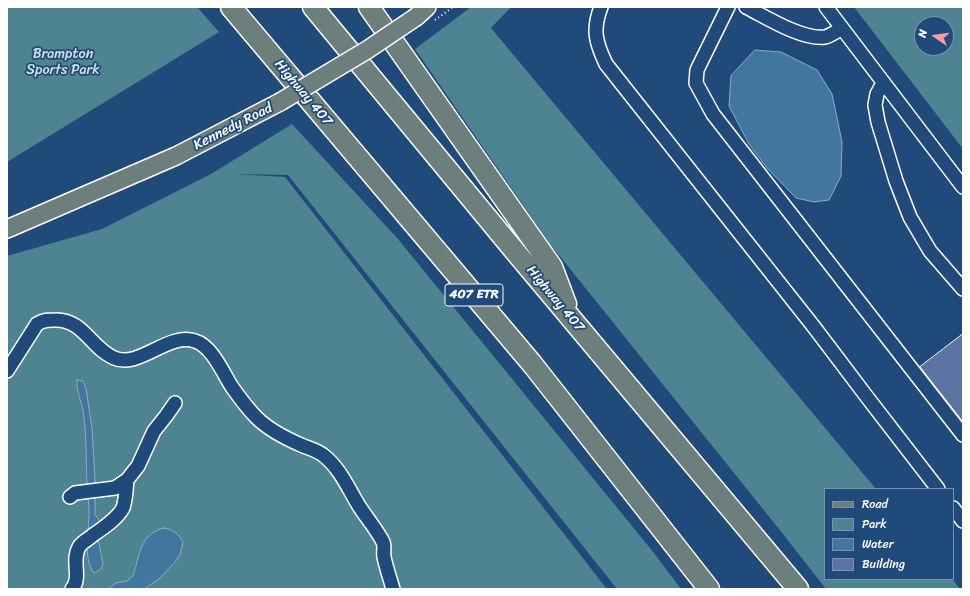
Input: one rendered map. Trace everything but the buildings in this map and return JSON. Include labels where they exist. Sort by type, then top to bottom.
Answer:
[{"type":"highway","name":"Highway 407","points":[[231,7],[533,365],[709,589]]},
{"type":"highway","name":"Highway 407","points":[[313,7],[798,589]]},
{"type":"highway","points":[[369,7],[552,266],[570,317]]},
{"type":"main road","name":"Kennedy Road","points":[[7,229],[176,156],[280,102],[424,16]]},
{"type":"main road","name":"Kennedy Road","points":[[7,226],[26,220]]},
{"type":"lane","points":[[601,7],[596,29],[598,46],[606,64],[814,327],[866,398],[937,488]]},
{"type":"lane","points":[[728,7],[697,70],[696,83],[714,114],[963,435]]},
{"type":"lane","points":[[746,7],[801,33],[819,37],[827,36],[842,29]]},
{"type":"lane","points":[[826,7],[963,187]]},
{"type":"lane","points":[[883,83],[876,99],[878,122],[910,217],[930,251],[963,289]]},
{"type":"lane","points":[[7,371],[37,324],[43,320],[57,320],[76,325],[85,332],[103,352],[116,358],[126,360],[181,340],[193,340],[200,343],[216,359],[233,388],[257,418],[281,436],[322,454],[339,471],[359,506],[383,542],[384,556],[392,589]]},
{"type":"lane","points":[[70,497],[75,493],[115,488],[127,480],[138,466],[154,431],[174,403]]},
{"type":"lane","points":[[72,589],[76,581],[75,559],[80,546],[113,520],[122,509],[125,499],[127,480]]},
{"type":"lane","points":[[954,509],[963,521]]},
{"type":"path","points":[[424,16],[453,7]]},
{"type":"green space","name":"Brampton Sports Park","points":[[7,7],[197,7],[219,32],[7,162]]},
{"type":"green space","points":[[471,7],[511,7],[491,28],[875,488],[824,488],[824,580],[953,580],[960,589],[826,589],[550,244],[415,49]]},
{"type":"green space","points":[[854,7],[963,7],[963,149]]},
{"type":"green space","points":[[292,124],[398,239],[654,553],[681,589],[617,589],[288,175],[234,174],[285,177],[607,589],[7,589],[7,256],[102,229],[211,174]]},
{"type":"water","points":[[755,50],[781,52],[817,70],[832,94],[842,142],[841,176],[829,200],[814,202],[796,198],[767,168],[749,144],[729,106],[731,76]]},
{"type":"water","points":[[77,380],[83,381],[86,389],[92,428],[95,514],[100,522],[98,539],[103,564],[100,570],[94,573],[90,567],[87,552],[89,508],[85,430],[83,410],[77,388]]},
{"type":"water","points":[[164,528],[175,533],[183,542],[180,555],[175,562],[159,579],[144,589],[108,589],[116,583],[127,581],[133,576],[139,554],[145,541],[150,535]]}]
